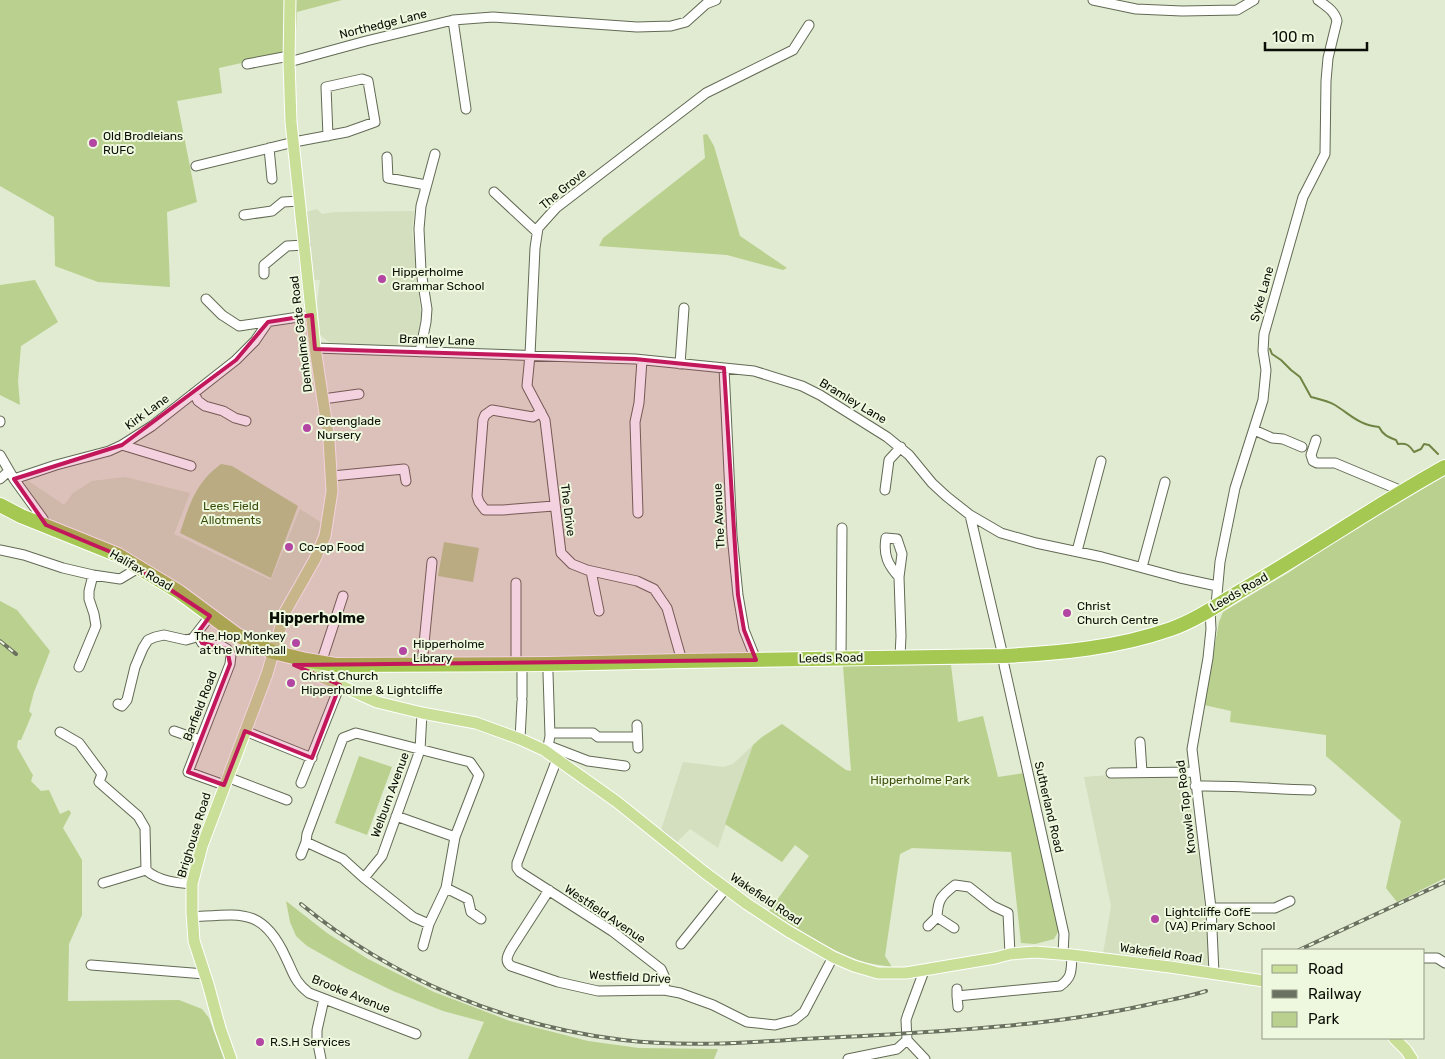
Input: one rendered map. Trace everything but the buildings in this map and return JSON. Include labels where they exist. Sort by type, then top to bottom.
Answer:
[{"type":"highway","name":"Leeds Road","points":[[273,652],[335,665],[519,664],[900,657],[1004,660],[1092,648],[1132,640],[1172,628],[1213,607],[1282,567],[1402,491],[1445,468]]},
{"type":"highway","name":"Halifax Road","points":[[0,505],[21,516],[118,555],[179,592],[237,635],[273,652]]},
{"type":"main road","name":"Denholme Gate Road","points":[[273,652],[285,612],[315,559],[325,536],[332,491],[332,476],[315,348],[294,142],[289,59],[290,0]]},
{"type":"main road","name":"Brighouse Road","points":[[231,1059],[219,1026],[194,941],[192,884],[202,846],[267,674],[273,652]]},
{"type":"main road","name":"Wakefield Road","points":[[306,660],[319,676],[377,702],[422,714],[476,723],[551,752],[726,888],[772,921],[833,957],[854,966],[878,973],[906,973],[1010,954],[1035,952],[1214,973],[1262,981]]},
{"type":"main road","points":[[1395,1039],[1412,1059]]},
{"type":"street","name":"Northedge Lane","points":[[247,64],[289,59],[453,20],[493,17],[637,27],[671,26],[686,22],[706,4],[716,0]]},
{"type":"street","points":[[1093,0],[1136,9],[1182,11],[1237,10],[1254,0]]},
{"type":"street","name":"Syke Lane","points":[[1213,607],[1218,586],[1224,538],[1235,488],[1263,400],[1266,370],[1263,351],[1264,334],[1303,196],[1325,154],[1328,58],[1337,21],[1331,9],[1318,0]]},
{"type":"street","points":[[453,20],[466,109]]},
{"type":"street","name":"The Grove","points":[[537,232],[538,228],[556,208],[706,93],[793,50],[809,25]]},
{"type":"street","points":[[196,166],[294,142],[328,136],[347,132],[375,122],[368,81],[362,79],[326,87],[328,136]]},
{"type":"street","points":[[269,148],[272,179]]},
{"type":"street","points":[[420,352],[427,309],[421,271],[419,229],[421,206],[435,154]]},
{"type":"street","points":[[387,157],[388,178],[426,185]]},
{"type":"street","points":[[494,192],[537,232],[530,355]]},
{"type":"street","points":[[244,215],[272,211],[282,202],[300,201]]},
{"type":"street","points":[[264,274],[264,264],[287,246],[305,244]]},
{"type":"street","points":[[206,299],[222,315],[239,326],[312,315]]},
{"type":"street","points":[[680,364],[684,308]]},
{"type":"street","name":"Kirk Lane","points":[[14,479],[56,465],[109,451],[122,445],[152,426],[236,360],[255,342],[268,322]]},
{"type":"street","name":"Bramley Lane","points":[[315,348],[642,360],[754,371],[802,386],[887,436],[909,454],[932,483],[970,515],[1001,533],[1218,586]]},
{"type":"street","name":"The Drive","points":[[530,355],[527,386],[545,420],[561,553],[572,564],[591,571],[637,581],[654,590],[667,608],[682,661]]},
{"type":"street","points":[[638,513],[635,422],[639,403],[642,360]]},
{"type":"street","name":"The Avenue","points":[[724,368],[732,535],[738,595],[744,630],[756,660]]},
{"type":"street","points":[[194,393],[198,401],[205,406],[223,411],[235,418],[246,420]]},
{"type":"street","points":[[323,399],[359,394]]},
{"type":"street","points":[[541,412],[533,417],[492,410],[485,415],[477,496],[485,510],[554,506]]},
{"type":"street","points":[[1254,430],[1272,438],[1283,439],[1302,446]]},
{"type":"street","points":[[1316,440],[1310,455],[1317,463],[1335,463],[1402,491]]},
{"type":"street","points":[[122,445],[190,466]]},
{"type":"street","points":[[885,490],[890,460],[901,447]]},
{"type":"street","points":[[0,455],[46,525]]},
{"type":"street","points":[[1077,551],[1101,461]]},
{"type":"street","points":[[332,476],[404,469],[406,481]]},
{"type":"street","points":[[0,479],[9,471]]},
{"type":"street","points":[[1142,567],[1165,482]]},
{"type":"street","name":"Sutherland Road","points":[[958,1007],[957,992],[1060,986],[1067,981],[1071,972],[1004,660],[970,515]]},
{"type":"street","points":[[841,658],[842,528]]},
{"type":"street","points":[[0,550],[24,555],[63,568],[120,579],[140,568]]},
{"type":"street","points":[[422,664],[432,562]]},
{"type":"street","points":[[591,571],[599,611]]},
{"type":"street","points":[[78,667],[96,626],[89,600],[93,575]]},
{"type":"street","points":[[899,577],[900,657]]},
{"type":"street","points":[[516,583],[522,699],[520,739]]},
{"type":"street","points":[[321,663],[343,596]]},
{"type":"street","name":"Knowle Top Road","points":[[1213,607],[1208,658],[1192,748],[1195,786],[1211,908],[1214,973]]},
{"type":"street","points":[[118,704],[122,706],[127,700],[135,667],[148,640],[164,635],[186,640],[193,638],[210,616]]},
{"type":"street","name":"Barfield Road","points":[[197,634],[202,643],[210,646],[220,645],[227,649],[231,656],[230,664],[188,772],[226,781]]},
{"type":"street","points":[[548,673],[551,752],[588,761],[625,766]]},
{"type":"street","points":[[301,783],[340,686]]},
{"type":"street","name":"Welburn Avenue","points":[[364,878],[382,856],[420,750],[422,714]]},
{"type":"street","points":[[637,725],[638,748]]},
{"type":"street","points":[[174,731],[200,740]]},
{"type":"street","points":[[245,731],[312,758]]},
{"type":"street","points":[[60,732],[79,743],[102,774],[99,782],[138,816],[145,828],[146,870]]},
{"type":"street","points":[[301,855],[343,738],[356,733],[470,762],[479,775],[455,837],[446,888],[429,924],[423,946]]},
{"type":"street","points":[[550,733],[593,733],[598,737],[637,737]]},
{"type":"street","points":[[1140,742],[1142,772]]},
{"type":"street","name":"Westfield Avenue","points":[[551,752],[517,868],[520,872],[617,934],[661,969],[665,978],[664,990]]},
{"type":"street","points":[[1111,772],[1194,772]]},
{"type":"street","points":[[226,781],[288,800]]},
{"type":"street","points":[[1195,786],[1311,790]]},
{"type":"street","points":[[396,816],[455,837]]},
{"type":"street","points":[[306,842],[343,859],[413,917],[429,924]]},
{"type":"street","points":[[103,883],[146,870]]},
{"type":"street","points":[[146,870],[161,879],[192,884]]},
{"type":"street","points":[[928,926],[937,917],[938,904],[946,893],[955,886],[969,887],[993,906],[1008,913],[1010,954]]},
{"type":"street","points":[[446,888],[468,899],[471,912],[481,919]]},
{"type":"street","points":[[681,944],[726,888]]},
{"type":"street","name":"Westfield Drive","points":[[549,890],[508,956],[508,964],[558,982],[598,991],[664,990],[680,993],[713,1005],[747,1022],[775,1025],[794,1020],[804,1012],[833,957]]},
{"type":"street","points":[[1211,908],[1275,908],[1290,901]]},
{"type":"street","name":"Brooke Avenue","points":[[192,917],[238,915],[264,925],[277,939],[299,985],[309,993],[416,1034]]},
{"type":"street","points":[[937,917],[954,928]]},
{"type":"street","points":[[1425,958],[1437,958],[1445,963]]},
{"type":"street","points":[[91,965],[205,974]]},
{"type":"street","points":[[924,970],[906,1020],[907,1040],[925,1059]]},
{"type":"street","points":[[321,1059],[317,1030],[324,999]]},
{"type":"street","points":[[848,1059],[868,1057],[897,1049],[907,1040]]},
{"type":"street","points":[[897,1049],[898,1059]]},
{"type":"highlighted area","points":[[312,315],[315,349],[635,359],[724,368],[738,595],[744,630],[756,660],[294,665],[340,685],[312,758],[245,731],[224,785],[188,772],[230,664],[227,649],[202,643],[197,634],[210,616],[118,555],[46,525],[14,479],[122,445],[236,360],[268,322]]},
{"type":"shaded area","name":"Hipperholme Grammar School","points":[[317,209],[322,214],[335,212],[414,211],[412,232],[421,314],[418,341],[413,346],[406,348],[336,343],[329,342],[320,335],[317,303],[320,280],[313,280],[306,212]]},
{"type":"shaded area","points":[[125,477],[190,493],[174,534],[271,580],[300,509],[322,523],[308,561],[286,599],[269,643],[229,623],[177,581],[107,543],[53,524],[24,484],[27,480],[64,505],[73,493],[92,481]]},
{"type":"shaded area","points":[[753,745],[718,848],[690,829],[677,842],[661,830],[683,762],[723,767],[733,764]]},
{"type":"shaded area","points":[[1121,774],[1186,777],[1202,881],[1210,962],[1206,968],[1103,954],[1111,906],[1084,777]]},
{"type":"green space","name":"Old Brodleians RUFC","points":[[0,0],[342,0],[297,12],[295,51],[219,68],[222,93],[177,101],[197,202],[167,212],[170,287],[98,282],[55,266],[54,217],[0,186]]},
{"type":"green space","points":[[707,134],[714,146],[740,236],[787,268],[783,270],[727,255],[599,246],[603,238],[705,158],[703,135]]},
{"type":"green space","points":[[35,280],[58,322],[21,346],[18,381],[20,405],[0,395],[0,285]]},
{"type":"green space","name":"Lees Field Allotments","points":[[221,464],[232,466],[298,506],[271,578],[180,533],[190,504],[199,486]]},
{"type":"green space","points":[[1445,474],[1445,878],[1397,902],[1386,888],[1401,821],[1326,756],[1326,735],[1230,722],[1231,711],[1204,705],[1219,622],[1223,612],[1288,573],[1368,519]]},
{"type":"green space","points":[[444,542],[479,548],[473,582],[438,576]]},
{"type":"green space","points":[[0,601],[17,610],[50,651],[34,692],[29,711],[32,714],[21,740],[18,740],[17,747],[33,775],[31,781],[41,791],[49,790],[60,814],[69,810],[71,813],[63,828],[82,860],[82,915],[69,944],[68,1001],[179,1000],[202,1009],[209,1018],[224,1059],[0,1059]]},
{"type":"green space","name":"Hipperholme Park","points":[[951,665],[958,722],[983,716],[998,777],[1024,773],[1059,930],[1054,939],[1035,944],[1021,943],[1011,852],[912,848],[900,854],[885,956],[892,967],[873,964],[846,955],[819,942],[769,911],[809,856],[795,845],[782,862],[725,824],[753,745],[782,724],[846,770],[851,771],[843,666]]},
{"type":"green space","points":[[359,756],[392,767],[367,835],[335,823]]},
{"type":"green space","points":[[286,901],[327,933],[368,959],[434,992],[510,1021],[588,1041],[639,1048],[718,1049],[714,1059],[468,1059],[484,1022],[443,1011],[393,991],[307,946],[296,936],[290,922]]},
{"type":"waterway","points":[[1270,349],[1272,354],[1300,377],[1311,397],[1332,404],[1361,422],[1379,427],[1388,437],[1396,440],[1398,444],[1408,445],[1414,452],[1421,449],[1424,444],[1429,445],[1438,454]]},
{"type":"railway","points":[[0,641],[16,654]]},
{"type":"railway","points":[[1301,949],[1445,882]]},
{"type":"railway","points":[[301,904],[336,931],[373,955],[452,995],[494,1011],[536,1023],[579,1033],[623,1040],[690,1044],[736,1043],[982,1028],[1095,1015],[1206,991]]},
{"type":"place","name":"Old Brodleians RUFC","points":[[93,143]]},
{"type":"place","name":"Hipperholme Grammar School","points":[[382,279]]},
{"type":"place","name":"Greenglade Nursery","points":[[307,428]]},
{"type":"place","name":"Co-op Food","points":[[289,547]]},
{"type":"place","name":"Christ Church Centre","points":[[1067,613]]},
{"type":"place","name":"The Hop Monkey at the Whitehall","points":[[296,643]]},
{"type":"place","name":"Hipperholme Library","points":[[403,651]]},
{"type":"place","name":"Christ Church Hipperholme & Lightcliffe","points":[[291,683]]},
{"type":"place","name":"Lightcliffe CofE (VA) Primary School","points":[[1155,919]]},
{"type":"place","name":"R.S.H Services","points":[[260,1042]]},
{"type":"district","name":"Hipperholme","points":[[317,618]]}]
